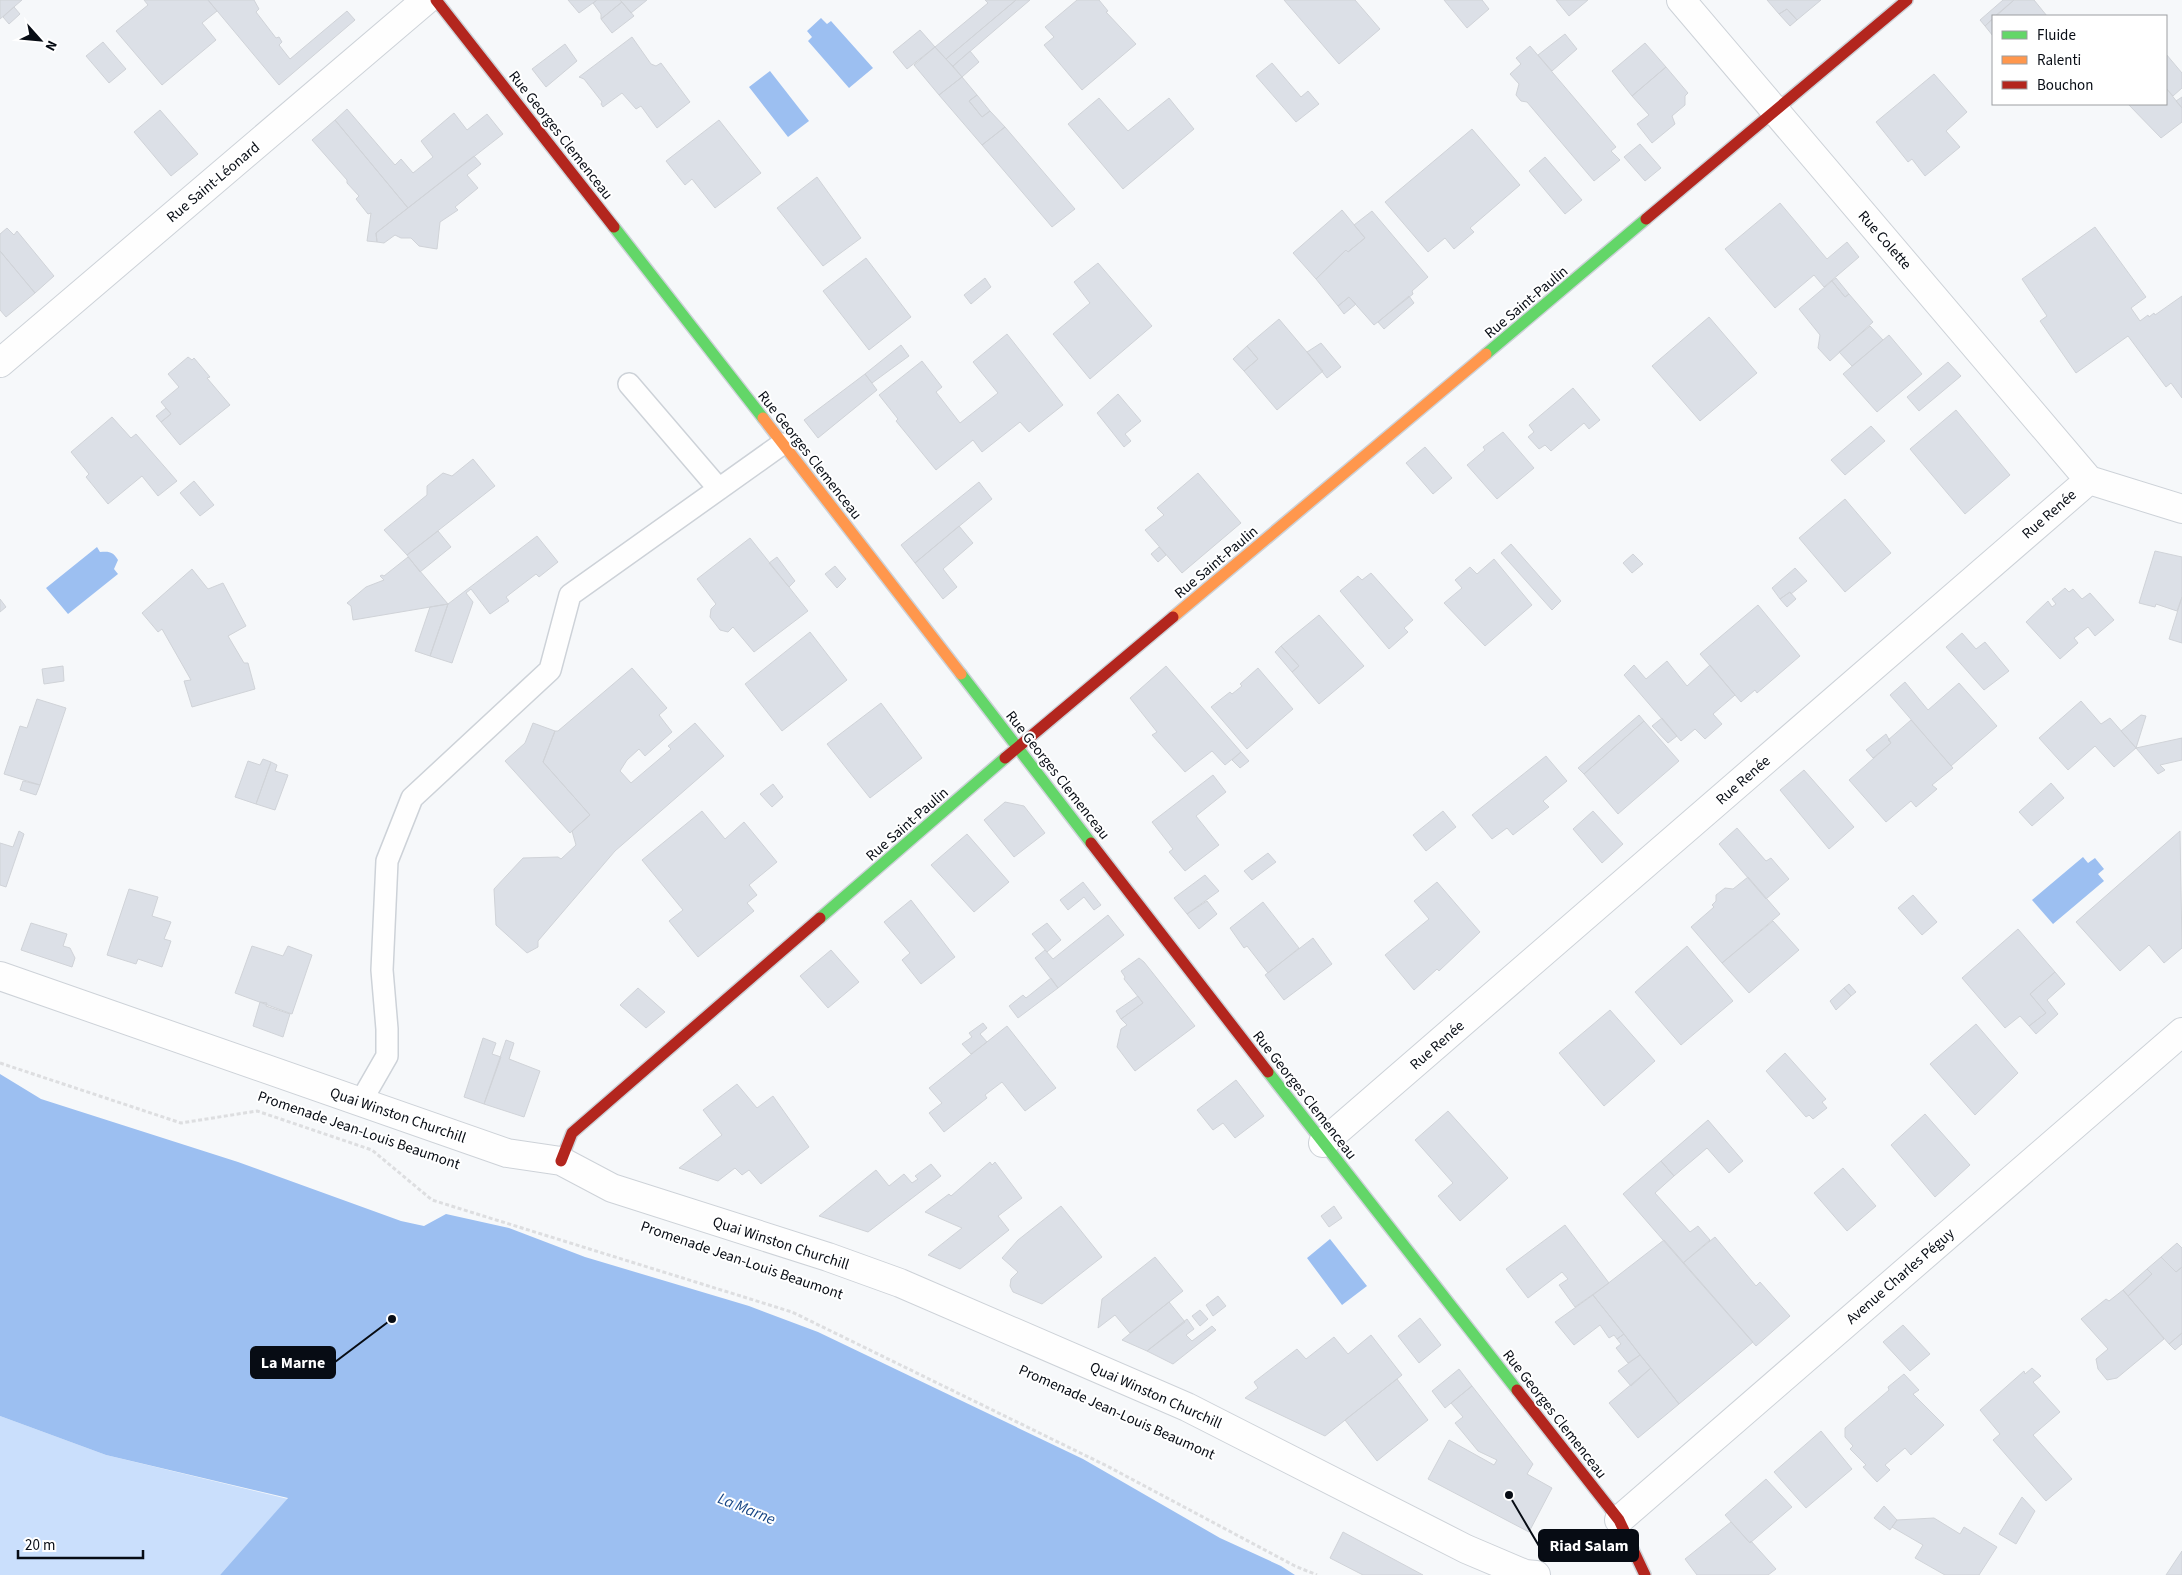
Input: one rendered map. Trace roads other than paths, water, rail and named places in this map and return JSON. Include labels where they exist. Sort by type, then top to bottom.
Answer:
[{"type":"street","name":"Rue Saint-Léonard","points":[[0,363],[426,0]]},
{"type":"street","name":"Rue Georges Clemenceau","points":[[436,0],[1018,747],[1323,1143],[1619,1520],[1645,1575]]},
{"type":"street","name":"Rue Colette","points":[[1681,0],[2089,480]]},
{"type":"street","name":"Rue Saint-Paulin","points":[[561,1162],[572,1134],[1018,747],[1907,0]]},
{"type":"street","name":"Rue Renée","points":[[1323,1143],[2089,480],[2182,509]]},
{"type":"street","name":"Quai Winston Churchill","points":[[0,976],[507,1153],[561,1162],[612,1188],[828,1257],[900,1283],[1187,1407],[1466,1548],[1525,1574],[1536,1575]]},
{"type":"street","name":"Avenue Charles Péguy","points":[[1619,1520],[2182,1032]]},
{"type":"lane","points":[[629,384],[719,489]]},
{"type":"lane","points":[[360,1102],[387,1056],[387,1028],[382,970],[387,861],[412,798],[550,670],[570,595],[782,444]]},
{"type":"water","points":[[821,18],[827,24],[831,21],[873,68],[849,88],[808,41],[812,37],[807,31]]},
{"type":"water","points":[[770,71],[809,121],[788,137],[749,87]]},
{"type":"water","points":[[97,547],[100,552],[111,553],[116,557],[118,560],[114,569],[118,574],[68,614],[46,588]]},
{"type":"water","points":[[2083,857],[2088,863],[2095,858],[2104,869],[2098,874],[2104,881],[2053,924],[2032,900]]},
{"type":"water","name":"La Marne","points":[[0,1074],[41,1099],[238,1162],[401,1221],[424,1226],[446,1214],[509,1228],[585,1257],[749,1306],[818,1332],[1083,1459],[1220,1538],[1281,1566],[1295,1575],[220,1575],[288,1498],[106,1455],[0,1416]]},
{"type":"water","points":[[1330,1239],[1367,1286],[1342,1305],[1307,1258]]},
{"type":"place","name":"La Marne","points":[[392,1319]]},
{"type":"place","name":"Riad Salam","points":[[1509,1495]]}]
